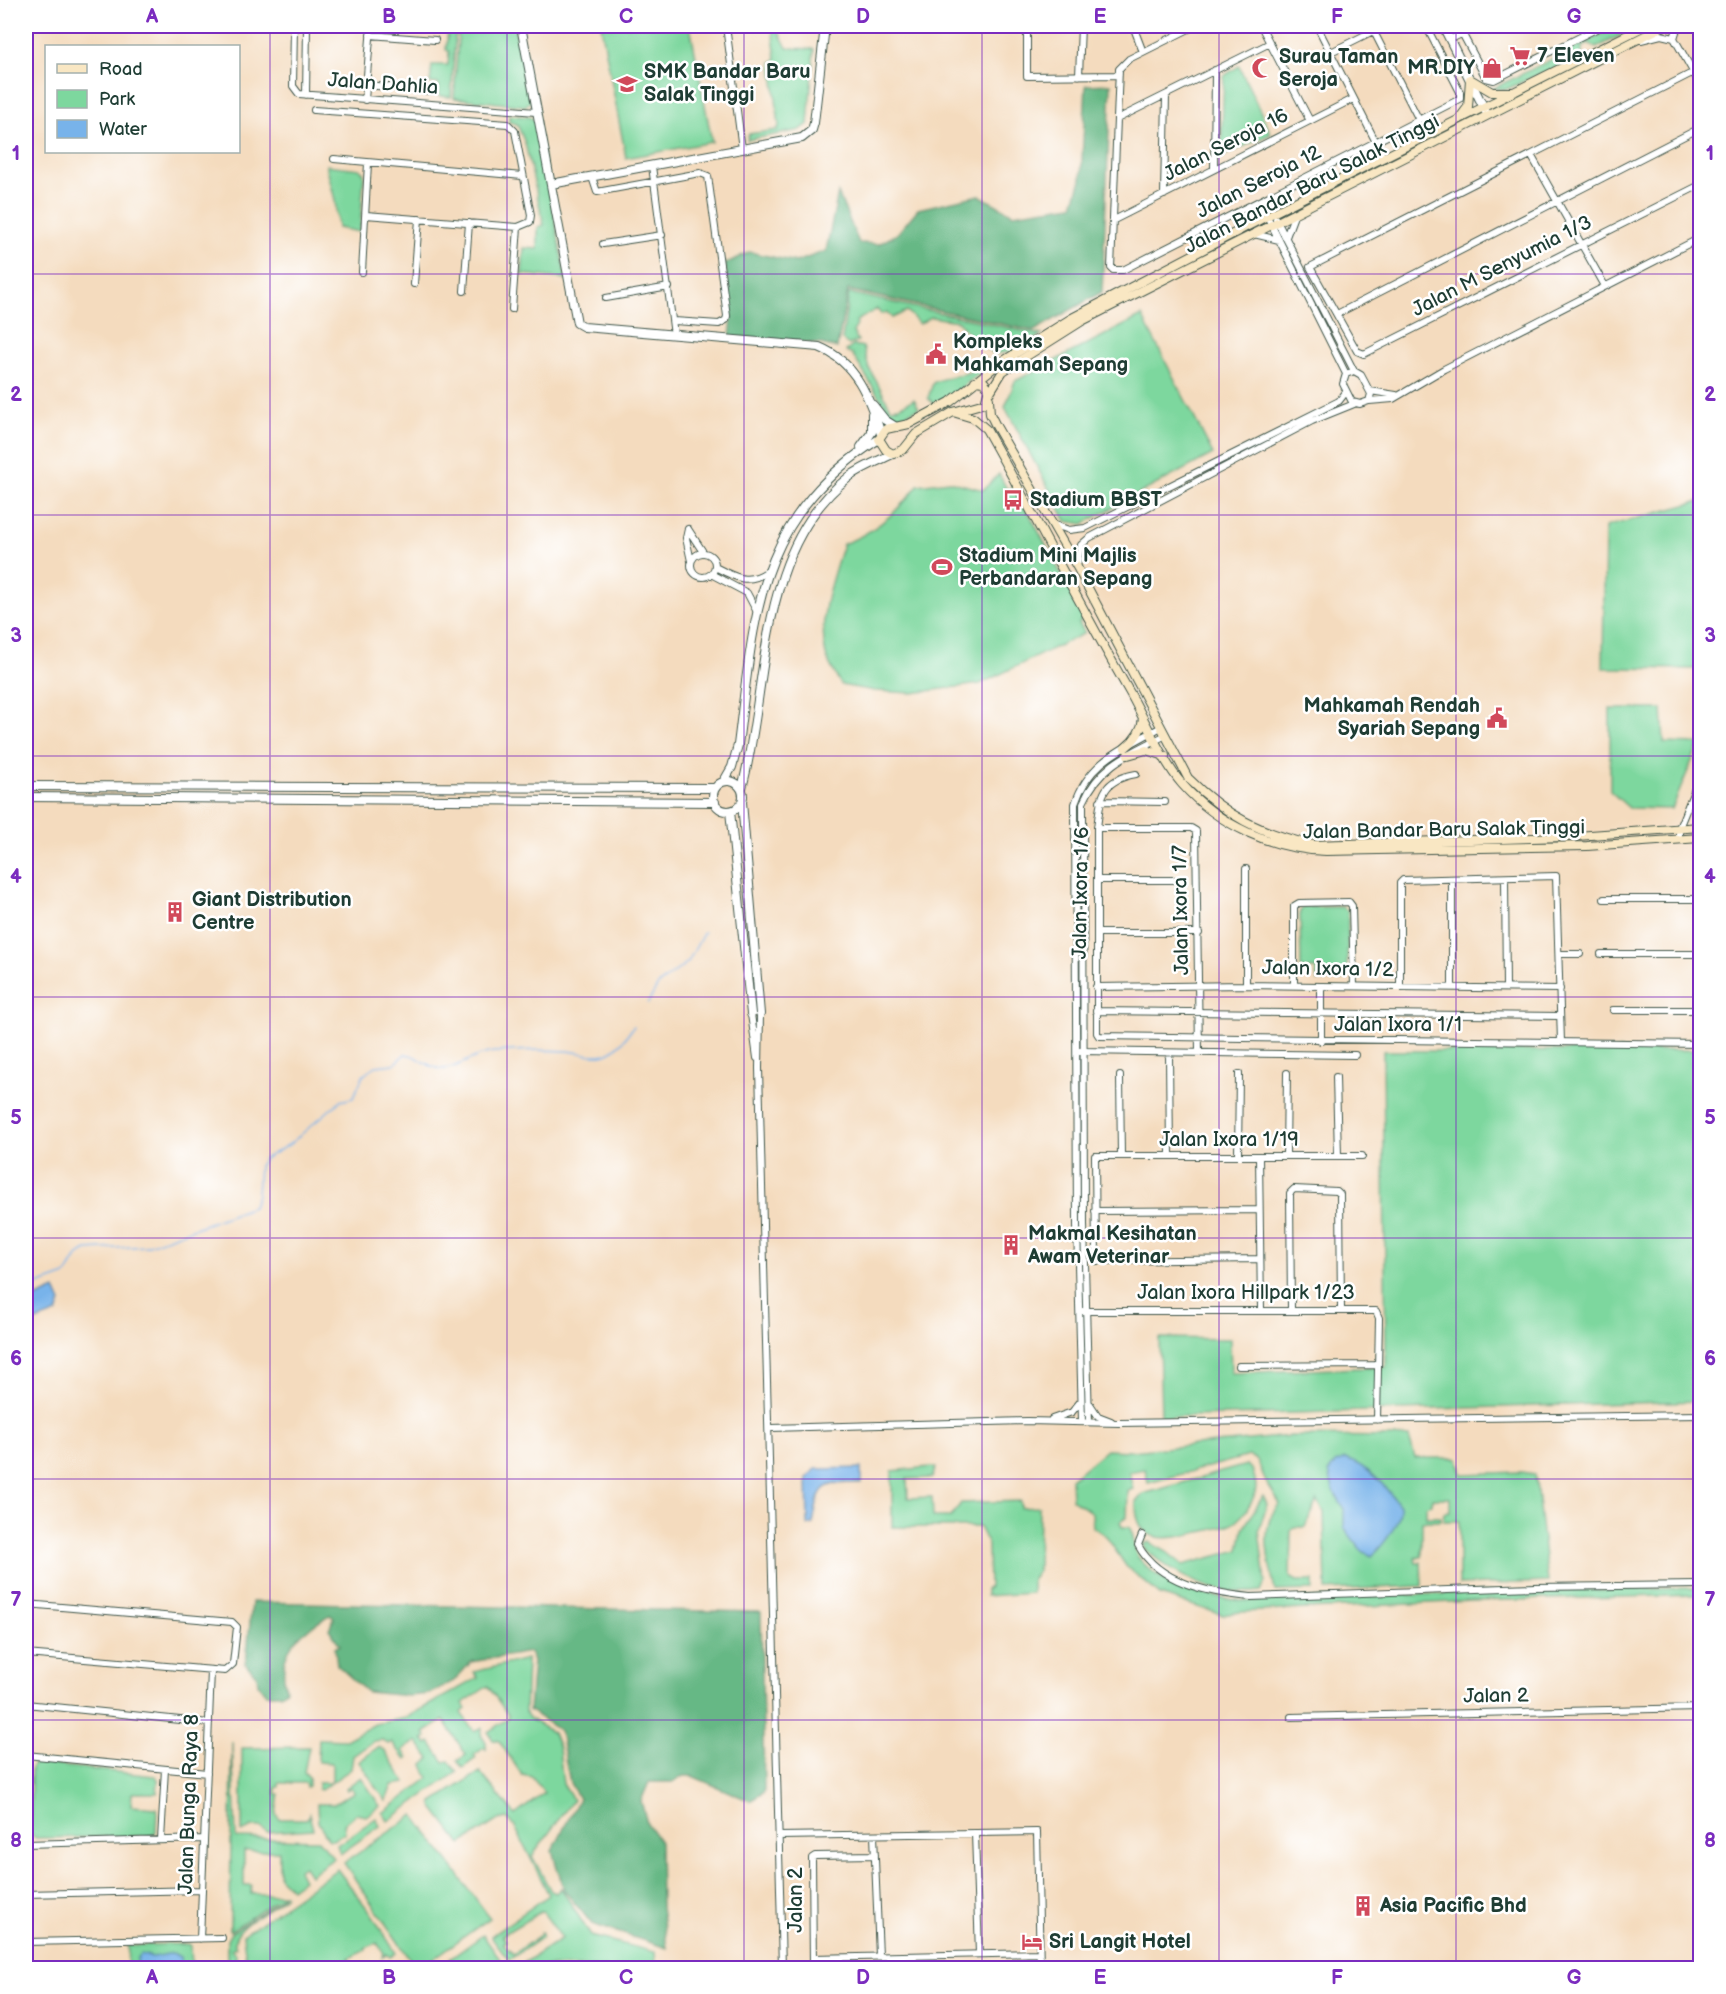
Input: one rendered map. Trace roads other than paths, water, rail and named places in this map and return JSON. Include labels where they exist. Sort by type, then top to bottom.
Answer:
[{"type":"main road","name":"Jalan Bandar Baru Salak Tinggi","points":[[1645,26],[1518,91],[1485,111],[1295,212],[1272,219],[1253,234],[1082,321],[1003,371],[989,395],[990,414],[1077,567],[1188,778],[1212,802],[1242,822],[1281,838],[1313,845],[1563,837],[1701,827]]},
{"type":"main road","name":"Jalan Bandar Baru Salak Tinggi","points":[[880,436],[896,427],[909,424],[950,402],[997,364],[1072,318],[1272,219],[1384,158],[1661,26]]},
{"type":"main road","points":[[1452,125],[1468,107],[1470,79],[1492,92],[1518,91]]},
{"type":"main road","points":[[880,436],[886,450],[893,454],[904,449],[916,434],[953,412],[980,405],[989,395],[984,382],[975,381]]},
{"type":"main road","name":"Jalan Bandar Baru Salak Tinggi","points":[[953,412],[973,418],[986,429],[1090,625],[1180,783],[1210,810],[1241,830],[1297,850],[1587,846],[1701,838]]},
{"type":"main road","points":[[1090,625],[1104,618]]},
{"type":"main road","points":[[1126,752],[1143,726],[1143,717]]},
{"type":"main road","points":[[1126,752],[1146,750],[1165,756]]},
{"type":"street","name":"Jalan Dahlia","points":[[294,26],[293,86],[295,91],[306,95],[536,112]]},
{"type":"street","points":[[306,95],[307,26]]},
{"type":"street","points":[[365,100],[371,26]]},
{"type":"street","points":[[520,26],[577,323],[584,327],[819,348],[848,364],[868,399],[885,420],[896,427]]},
{"type":"street","points":[[726,26],[742,149]]},
{"type":"street","points":[[551,184],[802,138],[812,130],[825,26]]},
{"type":"street","points":[[1027,26],[1025,71],[1030,77],[1118,75]]},
{"type":"street","points":[[1079,76],[1081,26]]},
{"type":"street","points":[[1133,26],[1143,52]]},
{"type":"street","points":[[1114,220],[1118,75],[1123,63],[1193,26]]},
{"type":"street","points":[[1261,26],[1310,121]]},
{"type":"street","points":[[1317,26],[1384,158]]},
{"type":"street","points":[[1331,52],[1373,28],[1383,26]]},
{"type":"street","name":"Jalan Seroja 12","points":[[1114,220],[1111,268],[1118,271],[1460,99],[1460,92],[1426,26]]},
{"type":"street","points":[[1443,26],[1485,111]]},
{"type":"street","points":[[1451,39],[1478,26]]},
{"type":"street","points":[[1462,33],[1486,78],[1494,80],[1602,26]]},
{"type":"street","points":[[1674,38],[1678,26]]},
{"type":"street","points":[[1373,28],[1419,120]]},
{"type":"street","points":[[370,35],[435,40]]},
{"type":"street","points":[[1629,43],[1661,35],[1674,38],[1701,84]]},
{"type":"street","points":[[1117,119],[1270,43]]},
{"type":"street","points":[[1214,169],[1215,70]]},
{"type":"street","points":[[1694,72],[1310,267],[1337,314],[1701,128]]},
{"type":"street","points":[[366,85],[429,91],[426,104]]},
{"type":"street","points":[[1164,195],[1166,95]]},
{"type":"street","name":"Jalan Seroja 16","points":[[1114,220],[1353,99]]},
{"type":"street","points":[[472,107],[475,123]]},
{"type":"street","points":[[314,110],[512,126],[530,222],[518,227],[366,214]]},
{"type":"street","points":[[1531,156],[1605,286]]},
{"type":"street","points":[[334,159],[522,176]]},
{"type":"street","points":[[362,272],[368,163]]},
{"type":"street","points":[[652,166],[674,321],[674,335]]},
{"type":"street","points":[[592,177],[594,191],[597,192],[700,173],[709,180],[726,320],[719,324],[674,321]]},
{"type":"street","name":"Jalan M Senyumia 1/3","points":[[1337,314],[1357,351],[1364,354],[1701,185]]},
{"type":"street","points":[[1282,239],[1295,212]]},
{"type":"street","points":[[414,284],[419,219]]},
{"type":"street","points":[[1272,219],[1346,374]]},
{"type":"street","points":[[464,291],[469,223]]},
{"type":"street","points":[[512,309],[518,227]]},
{"type":"street","points":[[1253,234],[1282,239]]},
{"type":"street","points":[[603,244],[662,235]]},
{"type":"street","points":[[1077,567],[1081,545],[1089,538],[1312,421],[1354,404],[1387,401],[1701,238]]},
{"type":"street","points":[[1282,239],[1354,371],[1362,375],[1370,391],[1369,401]]},
{"type":"street","points":[[606,298],[669,287]]},
{"type":"street","points":[[1354,371],[1346,374],[1342,380],[1354,404]]},
{"type":"street","points":[[1370,391],[1396,395]]},
{"type":"street","points":[[1051,524],[1069,530],[1085,528],[1339,401],[1346,392]]},
{"type":"street","points":[[26,786],[716,788],[724,782],[732,767],[738,745],[757,612],[778,545],[802,507],[817,489],[854,455],[880,436],[868,399]]},
{"type":"street","points":[[854,455],[872,432],[872,411]]},
{"type":"street","points":[[782,1968],[770,1547],[771,1428],[759,1068],[742,789],[773,617],[784,575],[797,543],[810,521],[835,489],[865,466],[893,454]]},
{"type":"street","points":[[711,574],[716,567],[714,558],[703,552],[688,529],[686,538],[692,569],[697,575],[711,574],[747,593],[757,612]]},
{"type":"street","points":[[692,561],[696,555],[703,552]]},
{"type":"street","points":[[716,567],[744,581],[757,579],[768,571]]},
{"type":"street","points":[[1086,1422],[1076,804],[1089,774],[1164,731]]},
{"type":"street","name":"Jalan Ixora 1/6","points":[[1097,1033],[1097,828],[1100,801],[1104,791],[1114,780],[1136,774]]},
{"type":"street","points":[[1679,838],[1678,828],[1701,776]]},
{"type":"street","points":[[724,782],[734,782],[742,789]]},
{"type":"street","points":[[716,788],[715,802],[721,809],[730,811],[742,802]]},
{"type":"street","points":[[26,797],[715,802]]},
{"type":"street","points":[[1100,801],[1165,802]]},
{"type":"street","points":[[730,811],[756,1014]]},
{"type":"street","name":"Jalan Ixora 1/7","points":[[1097,828],[1194,829],[1199,933],[1199,1053]]},
{"type":"street","points":[[1246,869],[1246,985]]},
{"type":"street","points":[[1400,987],[1400,883],[1403,880],[1557,876],[1561,1042]]},
{"type":"street","points":[[1505,878],[1506,988]]},
{"type":"street","points":[[1452,879],[1452,987]]},
{"type":"street","points":[[1098,880],[1178,880]]},
{"type":"street","points":[[1604,899],[1701,899]]},
{"type":"street","points":[[1294,986],[1294,906],[1299,903],[1349,902],[1352,906],[1354,986]]},
{"type":"street","points":[[1098,933],[1199,933]]},
{"type":"street","points":[[1559,954],[1580,954]]},
{"type":"street","points":[[1601,954],[1701,954]]},
{"type":"street","name":"Jalan Ixora 1/2","points":[[1096,987],[1246,985],[1560,989]]},
{"type":"street","points":[[1321,986],[1321,1041]]},
{"type":"street","points":[[1613,1010],[1701,1010]]},
{"type":"street","points":[[1096,1011],[1560,1016]]},
{"type":"street","name":"Jalan Ixora 1/1","points":[[1097,1033],[1102,1037],[1199,1040],[1701,1044]]},
{"type":"street","points":[[1079,1051],[1355,1055]]},
{"type":"street","points":[[1169,1053],[1170,1156]]},
{"type":"street","points":[[1286,1156],[1287,1073]]},
{"type":"street","points":[[1238,1156],[1239,1074]]},
{"type":"street","points":[[1120,1076],[1121,1156]]},
{"type":"street","points":[[1336,1077],[1338,1156]]},
{"type":"street","name":"Jalan Ixora 1/19","points":[[1095,1210],[1095,1156],[1362,1156]]},
{"type":"street","points":[[1259,1156],[1261,1310]]},
{"type":"street","points":[[1291,1310],[1290,1193],[1294,1189],[1337,1191],[1340,1194],[1341,1310]]},
{"type":"street","points":[[1259,1210],[1095,1210],[1096,1261],[1259,1259]]},
{"type":"street","name":"Jalan Ixora Hillpark 1/23","points":[[1083,1311],[1370,1309],[1378,1314],[1377,1420]]},
{"type":"street","points":[[1239,1366],[1378,1365]]},
{"type":"street","points":[[1046,1421],[1072,1412],[1085,1401]]},
{"type":"street","points":[[1085,1401],[1098,1416],[1119,1423]]},
{"type":"street","points":[[771,1428],[1046,1421],[1119,1423],[1701,1415]]},
{"type":"street","points":[[1142,1534],[1138,1545],[1142,1554],[1161,1569],[1190,1586],[1218,1594],[1251,1597],[1546,1587],[1701,1585]]},
{"type":"street","points":[[26,1649],[27,1579]]},
{"type":"street","points":[[26,1654],[211,1671],[229,1670],[234,1660],[237,1627],[232,1622],[27,1604]]},
{"type":"street","name":"Jalan Bunga Raya 8","points":[[200,1939],[211,1671]]},
{"type":"street","points":[[26,1704],[209,1723]]},
{"type":"street","name":"Jalan 2","points":[[1291,1717],[1701,1708]]},
{"type":"street","points":[[26,1755],[207,1773]]},
{"type":"street","points":[[161,1840],[165,1769]]},
{"type":"street","points":[[779,1836],[1037,1832],[1040,1968]]},
{"type":"street","points":[[975,1833],[979,1954]]},
{"type":"street","points":[[874,1834],[879,1956]]},
{"type":"street","points":[[26,1844],[204,1839]]},
{"type":"street","name":"Jalan 2","points":[[813,1968],[812,1858],[875,1855]]},
{"type":"street","points":[[26,1894],[202,1890]]},
{"type":"street","points":[[26,1942],[222,1938]]},
{"type":"street","points":[[813,1958],[1039,1953]]},
{"type":"water","points":[[55,1289],[61,1302],[57,1313],[26,1325],[26,1302]]},
{"type":"water","points":[[1345,1459],[1362,1466],[1382,1484],[1400,1506],[1395,1526],[1372,1556],[1362,1551],[1344,1528],[1344,1509],[1333,1490],[1329,1472],[1335,1463]]},
{"type":"water","points":[[861,1468],[861,1483],[837,1484],[824,1488],[820,1493],[813,1524],[808,1525],[807,1478],[816,1469]]},
{"type":"water","points":[[173,1953],[180,1957],[183,1968],[138,1967],[137,1958],[141,1954],[153,1957]]},
{"type":"waterway","points":[[648,1003],[658,985],[688,962],[704,932]]},
{"type":"waterway","points":[[26,1289],[66,1275],[78,1255],[87,1250],[146,1246],[253,1207],[257,1195],[259,1166],[264,1159],[290,1144],[340,1101],[353,1098],[363,1076],[376,1066],[394,1064],[405,1054],[433,1067],[443,1069],[494,1052],[568,1051],[600,1055],[616,1048],[634,1026]]},
{"type":"place","name":"7 Eleven","points":[[1520,56]]},
{"type":"place","name":"Surau Taman Seroja","points":[[1262,68]]},
{"type":"place","name":"MR.DIY","points":[[1492,68]]},
{"type":"place","name":"SMK Bandar Baru Salak Tinggi","points":[[627,84]]},
{"type":"place","name":"Kompleks Mahkamah Sepang","points":[[936,354]]},
{"type":"place","name":"Stadium BBST","points":[[1013,500]]},
{"type":"place","name":"Stadium Mini Majlis Perbandaran Sepang","points":[[942,567]]},
{"type":"place","name":"Mahkamah Rendah Syariah Sepang","points":[[1497,718]]},
{"type":"place","name":"Giant Distribution Centre","points":[[175,912]]},
{"type":"place","name":"Makmal Kesihatan Awam Veterinar","points":[[1011,1245]]},
{"type":"place","name":"Asia Pacific Bhd","points":[[1363,1906]]},
{"type":"place","name":"Sri Langit Hotel","points":[[1032,1942]]}]
